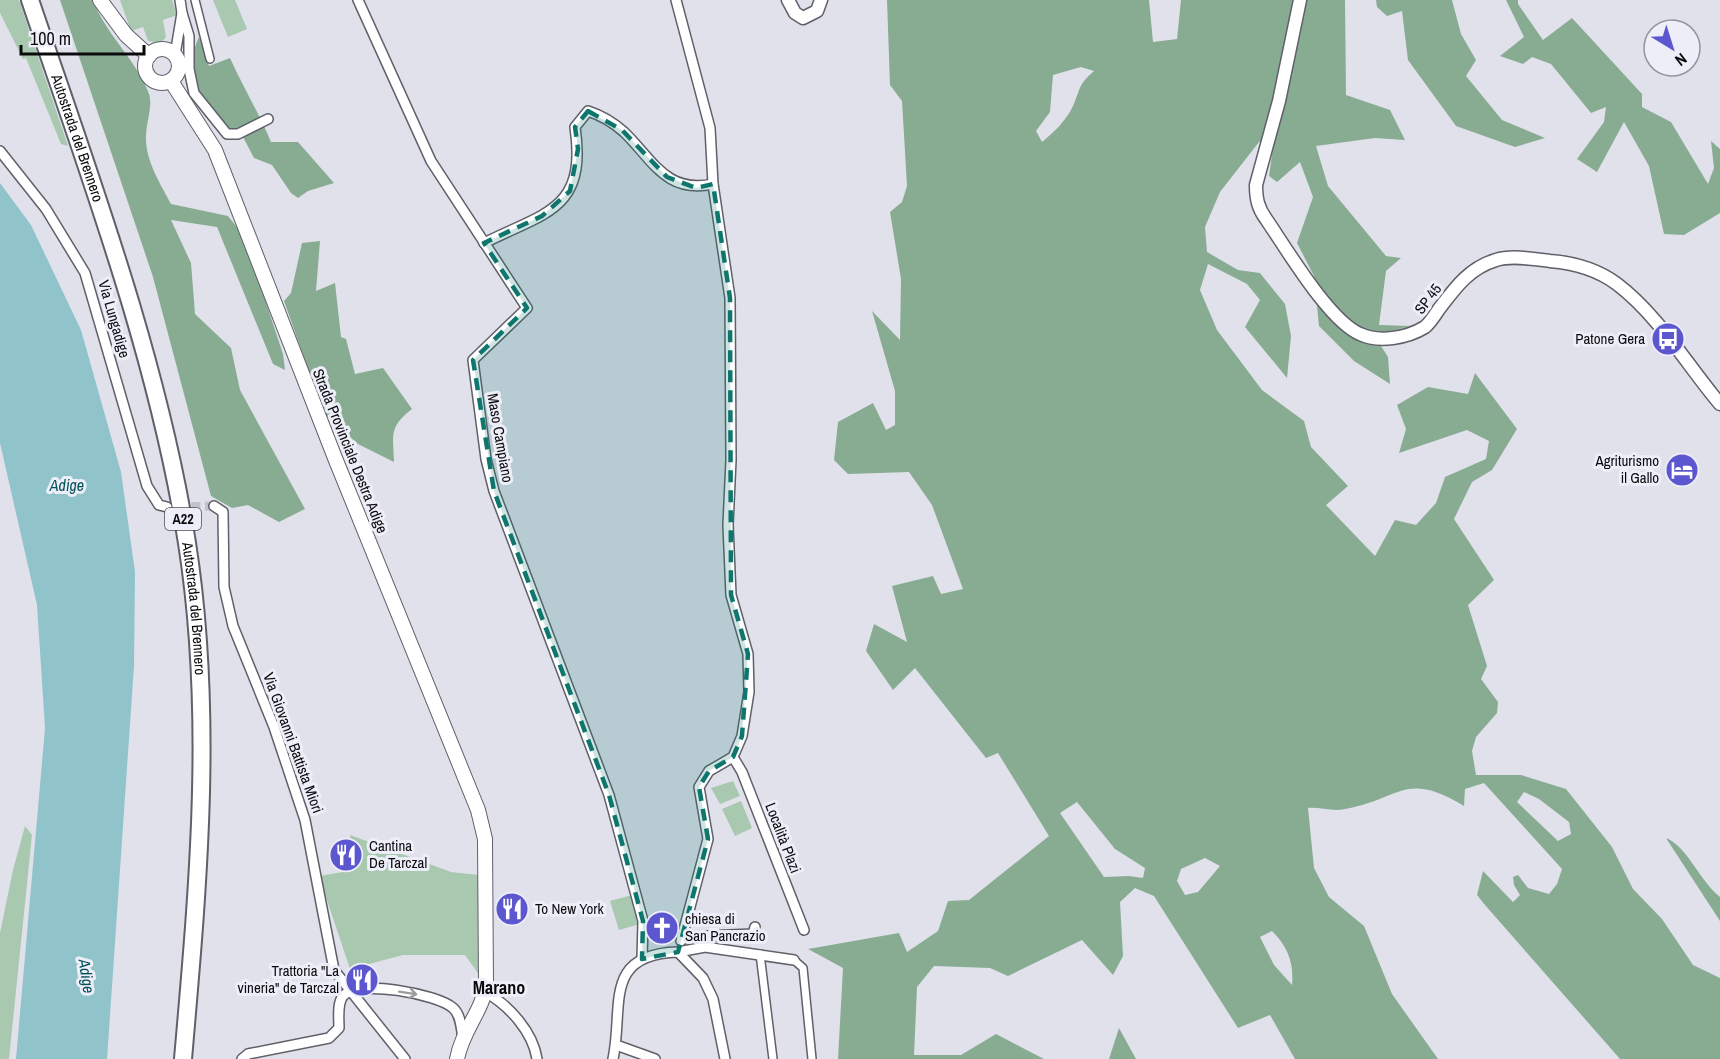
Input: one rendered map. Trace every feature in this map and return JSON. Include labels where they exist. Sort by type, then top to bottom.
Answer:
[{"type":"highway","name":"Autostrada del Brennero","points":[[30,0],[128,297],[159,407],[187,546],[200,675],[202,802],[198,888],[183,1059]]},
{"type":"highway","name":"Autostrada del Brennero","points":[[41,0],[140,303],[169,403],[187,486],[204,590],[214,765],[208,897],[193,1059]]},
{"type":"main road","points":[[100,0],[126,35],[149,56]]},
{"type":"main road","points":[[157,50],[166,50],[175,55],[179,69],[171,81],[158,83],[148,75],[146,69],[149,56],[157,50]]},
{"type":"main road","name":"Strada Provinciale Destra Adige","points":[[171,81],[215,150],[318,416],[478,810],[484,839],[485,992]]},
{"type":"main road","points":[[457,1059],[463,1038],[485,992]]},
{"type":"street","points":[[180,0],[189,36],[189,69],[194,93],[227,134],[238,134],[268,119]]},
{"type":"street","points":[[195,0],[210,59]]},
{"type":"street","name":"Maso Campiano","points":[[358,0],[431,161],[527,308],[473,360],[486,459],[494,491],[609,795],[643,921],[642,959]]},
{"type":"street","points":[[675,0],[710,129],[713,184],[730,298],[731,595],[748,654],[747,703],[742,736],[733,757],[709,771],[699,787],[708,839],[678,952]]},
{"type":"street","points":[[788,0],[795,13],[803,18],[817,11],[821,0]]},
{"type":"street","name":"SP 45","points":[[1300,0],[1279,101],[1256,185],[1256,195],[1266,219],[1324,301],[1338,316],[1357,333],[1374,339],[1394,338],[1426,327],[1456,286],[1473,271],[1497,259],[1540,260],[1585,267],[1600,272],[1634,298],[1720,404]]},
{"type":"street","points":[[175,55],[182,13]]},
{"type":"street","points":[[484,243],[542,216],[560,204],[570,191],[576,176],[578,149],[575,128],[588,111],[622,130],[667,177],[682,185],[696,188],[713,184]]},
{"type":"street","name":"Via Lungadige","points":[[0,151],[46,210],[85,273],[147,486],[159,505],[167,507]]},
{"type":"street","name":"Via Giovanni Battista Miori","points":[[214,506],[224,512],[224,587],[233,626],[274,727],[305,820],[334,970],[350,991]]},
{"type":"street","name":"Località Plazi","points":[[733,757],[742,772],[804,930]]},
{"type":"street","points":[[682,937],[744,936],[753,934],[756,927]]},
{"type":"street","points":[[613,1059],[620,982],[627,969],[642,959],[705,947],[794,960],[803,968],[812,1059]]},
{"type":"street","points":[[678,952],[703,978],[713,999],[725,1059]]},
{"type":"street","points":[[760,954],[772,1059]]},
{"type":"street","points":[[242,1059],[248,1054],[335,1035],[339,1028],[340,1000],[350,991],[384,989],[441,1000],[455,1009],[463,1038]]},
{"type":"street","points":[[350,991],[405,1059]]},
{"type":"street","points":[[485,992],[498,999],[534,1041],[537,1059]]},
{"type":"street","points":[[616,1045],[655,1059]]},
{"type":"highlighted area","points":[[588,111],[622,130],[667,177],[696,188],[713,184],[730,298],[731,595],[748,654],[742,736],[733,757],[709,771],[699,787],[708,839],[678,952],[642,959],[643,921],[609,795],[494,491],[473,360],[527,308],[484,243],[542,216],[570,191],[578,149],[575,127]]},
{"type":"green space","points":[[0,0],[19,0],[68,146],[61,144],[26,58],[23,59],[0,13]]},
{"type":"green space","points":[[60,0],[93,0],[105,25],[137,69],[150,99],[146,136],[148,154],[171,204],[228,216],[244,236],[283,354],[285,370],[273,364],[217,227],[171,220],[191,263],[195,314],[231,348],[240,390],[305,509],[279,522],[248,505],[232,508],[211,496],[153,277]]},
{"type":"green space","points":[[120,0],[172,0],[177,15],[163,20],[166,37],[161,43],[148,41],[143,27],[131,31]]},
{"type":"green space","points":[[213,0],[235,0],[247,29],[228,37]]},
{"type":"green space","points":[[887,0],[1149,0],[1153,42],[1177,39],[1181,0],[1345,0],[1346,95],[1390,110],[1405,140],[1375,138],[1316,146],[1328,186],[1386,256],[1401,258],[1386,271],[1379,325],[1411,326],[1374,335],[1388,357],[1390,384],[1354,361],[1319,326],[1314,276],[1297,243],[1313,197],[1300,162],[1277,182],[1269,176],[1275,134],[1259,142],[1220,192],[1205,227],[1207,252],[1238,270],[1260,273],[1285,304],[1291,336],[1287,378],[1245,327],[1260,300],[1247,284],[1208,264],[1200,290],[1217,330],[1262,390],[1304,421],[1311,447],[1348,486],[1326,505],[1375,556],[1395,520],[1416,525],[1436,503],[1445,477],[1486,459],[1489,441],[1467,430],[1399,453],[1406,429],[1397,405],[1428,387],[1468,394],[1475,373],[1517,429],[1492,470],[1472,482],[1454,519],[1494,580],[1468,605],[1487,666],[1481,679],[1498,702],[1497,713],[1476,737],[1472,751],[1476,775],[1521,775],[1566,789],[1612,847],[1633,889],[1662,919],[1693,965],[1720,978],[1720,1059],[1620,1059],[1485,905],[1477,895],[1483,871],[1513,902],[1520,895],[1514,885],[1513,877],[1518,875],[1528,888],[1549,894],[1557,884],[1562,869],[1484,783],[1465,789],[1464,806],[1444,795],[1415,788],[1345,809],[1308,808],[1314,868],[1329,897],[1364,926],[1392,994],[1438,1059],[1295,1059],[1270,1015],[1238,1028],[1154,896],[1135,888],[1120,902],[1123,956],[1113,975],[1082,940],[1008,976],[990,968],[934,966],[917,987],[914,1055],[961,1055],[996,1034],[1044,1059],[838,1059],[843,968],[808,949],[899,933],[907,952],[938,931],[948,901],[969,900],[1049,836],[998,753],[986,758],[915,668],[893,690],[866,651],[874,624],[907,642],[892,586],[933,576],[941,594],[963,589],[932,505],[909,472],[848,474],[834,460],[838,422],[873,403],[886,430],[895,425],[895,391],[872,311],[900,340],[901,279],[890,212],[902,202],[907,186],[902,101],[890,85]],"holes":[[[1081,67],[1094,71],[1082,84],[1067,117],[1042,142],[1036,131],[1050,112],[1053,75]],[[1524,792],[1539,799],[1569,822],[1571,834],[1558,841],[1517,802]],[[1077,802],[1115,849],[1145,868],[1143,878],[1104,877],[1060,813]],[[1205,858],[1220,866],[1198,892],[1185,895],[1177,881],[1181,869]],[[1272,931],[1289,956],[1292,985],[1274,965],[1260,937]]]},
{"type":"green space","points":[[1376,0],[1452,0],[1461,34],[1476,60],[1466,76],[1502,120],[1545,138],[1515,147],[1456,126],[1408,60],[1402,11],[1387,16],[1377,7]]},
{"type":"green space","points":[[1506,0],[1518,0],[1518,4],[1543,40],[1572,18],[1642,94],[1642,107],[1671,122],[1708,184],[1714,168],[1711,141],[1720,149],[1720,213],[1684,235],[1664,234],[1649,166],[1624,122],[1597,172],[1577,159],[1604,122],[1606,107],[1591,113],[1551,64],[1532,57],[1523,64],[1500,56],[1524,37]]},
{"type":"green space","points":[[199,37],[209,66],[230,58],[271,142],[298,142],[334,183],[308,191],[298,198],[291,193],[272,165],[254,158],[243,137],[224,136],[204,101],[195,75],[194,49]]},
{"type":"green space","points":[[320,241],[316,291],[335,283],[341,337],[346,339],[355,374],[383,368],[412,409],[396,426],[393,444],[394,462],[358,444],[324,414],[284,301],[291,293],[302,243]]},
{"type":"green space","points":[[733,781],[740,796],[720,804],[711,788]]},
{"type":"green space","points":[[741,801],[752,828],[735,836],[722,809]]},
{"type":"green space","points":[[25,826],[32,835],[9,1059],[0,1059],[0,933]]},
{"type":"green space","points":[[350,835],[451,872],[479,875],[480,976],[465,955],[403,955],[350,969],[319,876],[355,870]]},
{"type":"green space","points":[[1666,838],[1680,848],[1720,897],[1720,921]]},
{"type":"green space","points":[[632,895],[640,924],[619,930],[610,901]]},
{"type":"green space","points":[[1119,1028],[1136,1059],[1109,1059]]},
{"type":"water","name":"Adige","points":[[0,183],[31,225],[81,330],[121,472],[135,572],[134,666],[107,1059],[16,1059],[45,728],[37,605],[0,443]]},
{"type":"tunnel","points":[[178,507],[214,506]]},
{"type":"place","name":"Patone Gera","points":[[1668,339]]},
{"type":"place","name":"Agriturismo il Gallo","points":[[1682,470]]},
{"type":"place","name":"Cantina De Tarczal","points":[[346,855]]},
{"type":"place","name":"To New York","points":[[512,909]]},
{"type":"place","name":"chiesa di San Pancrazio","points":[[662,928]]},
{"type":"place","name":"Trattoria \"La vineria\" de Tarczal","points":[[362,980]]},
{"type":"district","name":"Marano","points":[[499,988]]}]
